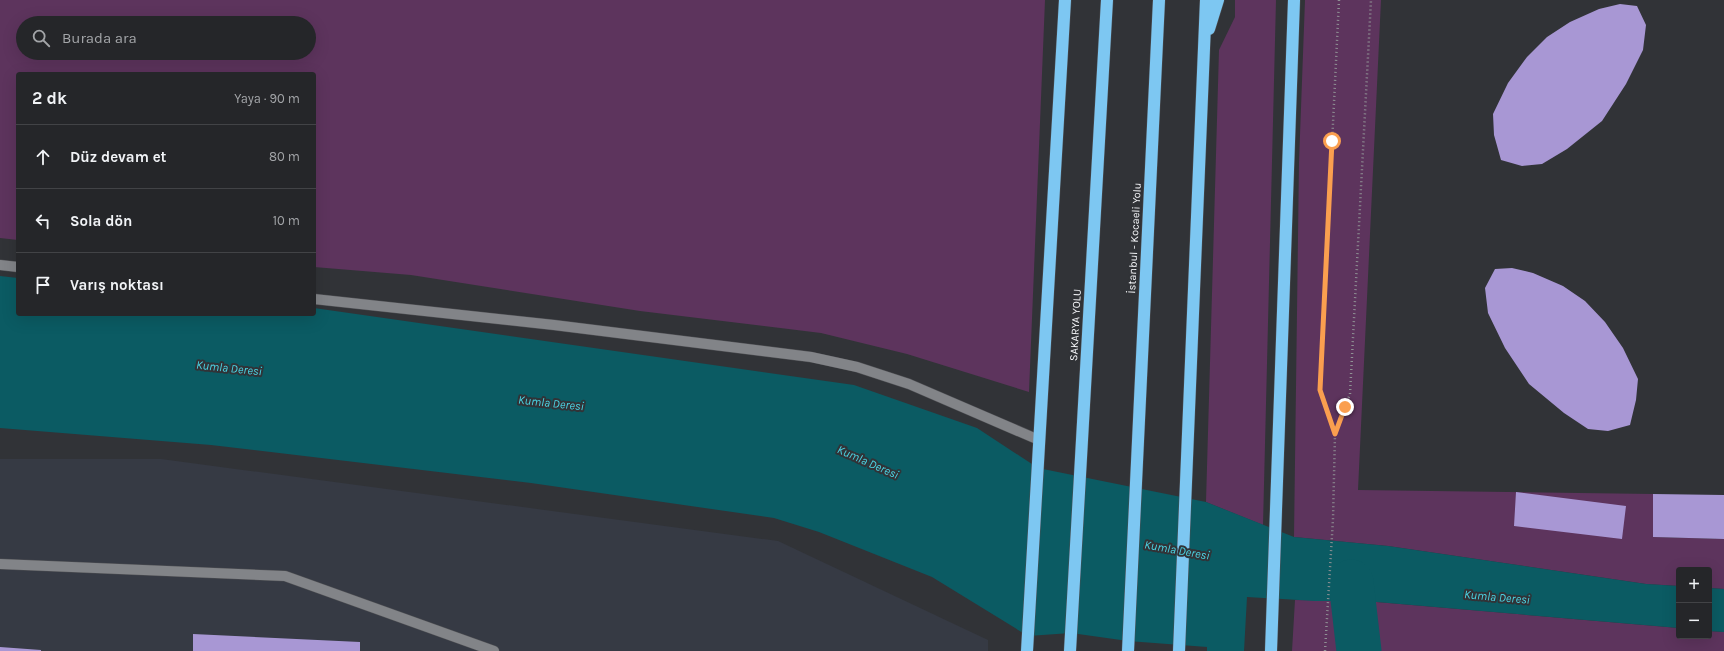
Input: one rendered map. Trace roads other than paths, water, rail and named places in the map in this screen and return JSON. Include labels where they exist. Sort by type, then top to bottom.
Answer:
[{"type":"highway","points":[[1028,651],[1039,440],[1060,118],[1065,0]]},
{"type":"highway","name":"SAKARYA YOLU","points":[[1070,651],[1107,0]]},
{"type":"highway","name":"İstanbul - Kocaeli Yolu","points":[[1128,646],[1159,0]]},
{"type":"highway","points":[[1179,648],[1206,0]]},
{"type":"highway","points":[[1205,41],[1218,0]]},
{"type":"highway","points":[[1271,651],[1294,0]]},
{"type":"street","points":[[0,265],[16,267]]},
{"type":"street","points":[[316,299],[554,325],[811,357],[857,367],[909,384],[1039,440]]},
{"type":"street","points":[[0,564],[285,576],[478,648],[494,651]]},
{"type":"water","name":"Kumla Deresi","points":[[0,276],[16,278],[16,316],[316,316],[316,308],[854,385],[977,428],[1038,468],[1206,502],[1294,537],[1388,546],[1646,584],[1676,586],[1676,628],[1365,601],[1315,601],[1247,597],[1244,651],[1207,651],[1207,647],[1128,641],[1071,633],[1028,636],[932,577],[819,532],[774,518],[531,483],[211,445],[0,428]]},
{"type":"water","points":[[1712,588],[1724,589],[1724,632],[1712,631]]},
{"type":"waterway","points":[[1351,582],[1359,651]]}]
